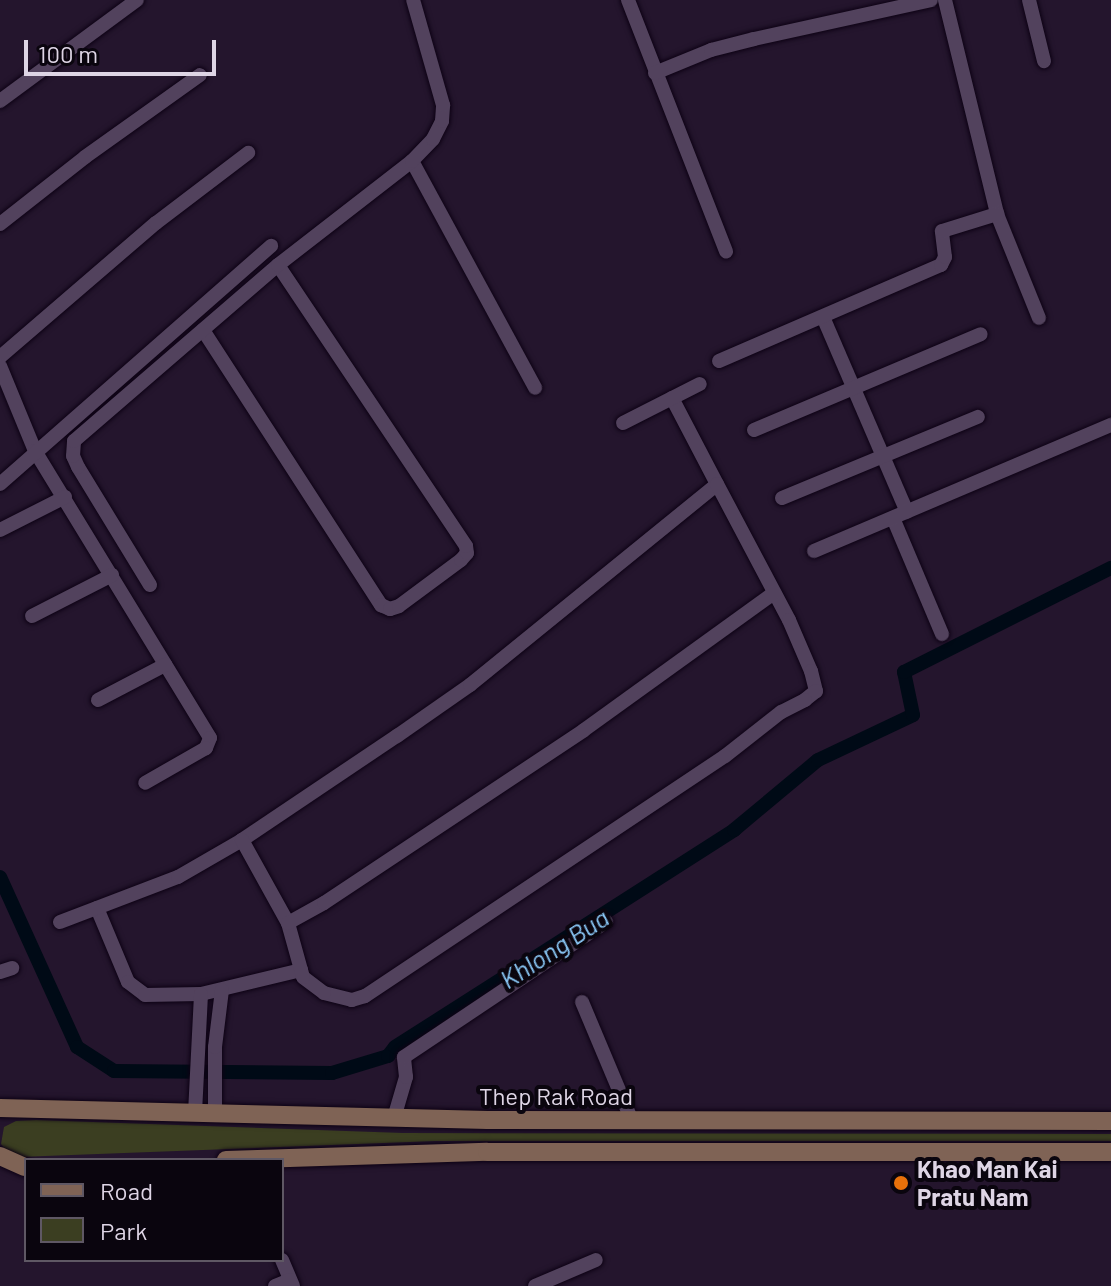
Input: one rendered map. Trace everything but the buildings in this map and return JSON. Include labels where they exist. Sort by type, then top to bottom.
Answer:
[{"type":"main road","name":"Thep Rak Road","points":[[9,1109],[632,1121],[1111,1121]]},
{"type":"main road","points":[[0,1127],[9,1109]]},
{"type":"main road","points":[[284,1159],[487,1152],[1111,1152]]},
{"type":"main road","points":[[0,1156],[24,1165]]},
{"type":"main road","points":[[0,1167],[24,1166]]},
{"type":"street","points":[[0,101],[137,0]]},
{"type":"street","points":[[150,585],[78,467],[72,448],[96,420],[278,265],[412,161],[433,139],[442,121],[443,105],[413,0]]},
{"type":"street","points":[[628,0],[726,252]]},
{"type":"street","points":[[655,73],[711,50],[931,0]]},
{"type":"street","points":[[945,0],[997,214],[1039,318]]},
{"type":"street","points":[[1029,0],[1044,61]]},
{"type":"street","points":[[0,224],[85,157],[200,75]]},
{"type":"street","points":[[0,357],[156,223],[248,153]]},
{"type":"street","points":[[412,161],[535,388]]},
{"type":"street","points":[[719,361],[941,265],[945,257],[942,231],[997,214]]},
{"type":"street","points":[[0,484],[271,246]]},
{"type":"street","points":[[203,330],[381,605],[390,609],[399,606],[461,560],[467,553],[466,546],[278,265]]},
{"type":"street","points":[[823,317],[883,457],[942,634]]},
{"type":"street","points":[[754,430],[981,334]]},
{"type":"street","points":[[0,366],[35,451],[210,738],[209,744],[145,783]]},
{"type":"street","points":[[623,423],[700,384]]},
{"type":"street","points":[[242,840],[288,923],[303,977],[324,993],[352,1000],[365,996],[725,756],[781,712],[816,691],[789,620],[672,398]]},
{"type":"street","points":[[782,498],[978,417]]},
{"type":"street","points":[[814,551],[1111,425]]},
{"type":"street","points":[[60,922],[178,877],[242,840],[470,685],[717,484]]},
{"type":"street","points":[[0,530],[65,497]]},
{"type":"street","points":[[32,616],[112,575]]},
{"type":"street","points":[[288,923],[324,903],[584,730],[774,593]]},
{"type":"street","points":[[98,700],[165,665]]},
{"type":"street","points":[[97,908],[132,988],[145,995],[201,994],[301,970]]},
{"type":"street","points":[[394,1118],[406,1077],[404,1057],[606,922]]},
{"type":"street","points":[[215,1114],[215,1047],[222,990]]},
{"type":"street","points":[[195,1113],[196,1045],[201,994]]},
{"type":"street","points":[[582,1002],[632,1121]]},
{"type":"street","points":[[535,1286],[596,1260]]},
{"type":"street","points":[[275,1286],[291,1283],[283,1262]]},
{"type":"green space","points":[[16,1121],[403,1133],[1111,1134],[1111,1141],[436,1141],[19,1157],[7,1151],[1,1144],[4,1127]]},
{"type":"waterway","name":"Khlong Bua","points":[[0,877],[77,1047],[114,1071],[332,1073],[388,1056],[395,1047],[734,830],[818,760],[913,715],[904,672],[1111,568]]},
{"type":"place","name":"Khao Man Kai Pratu Nam","points":[[901,1183]]}]
